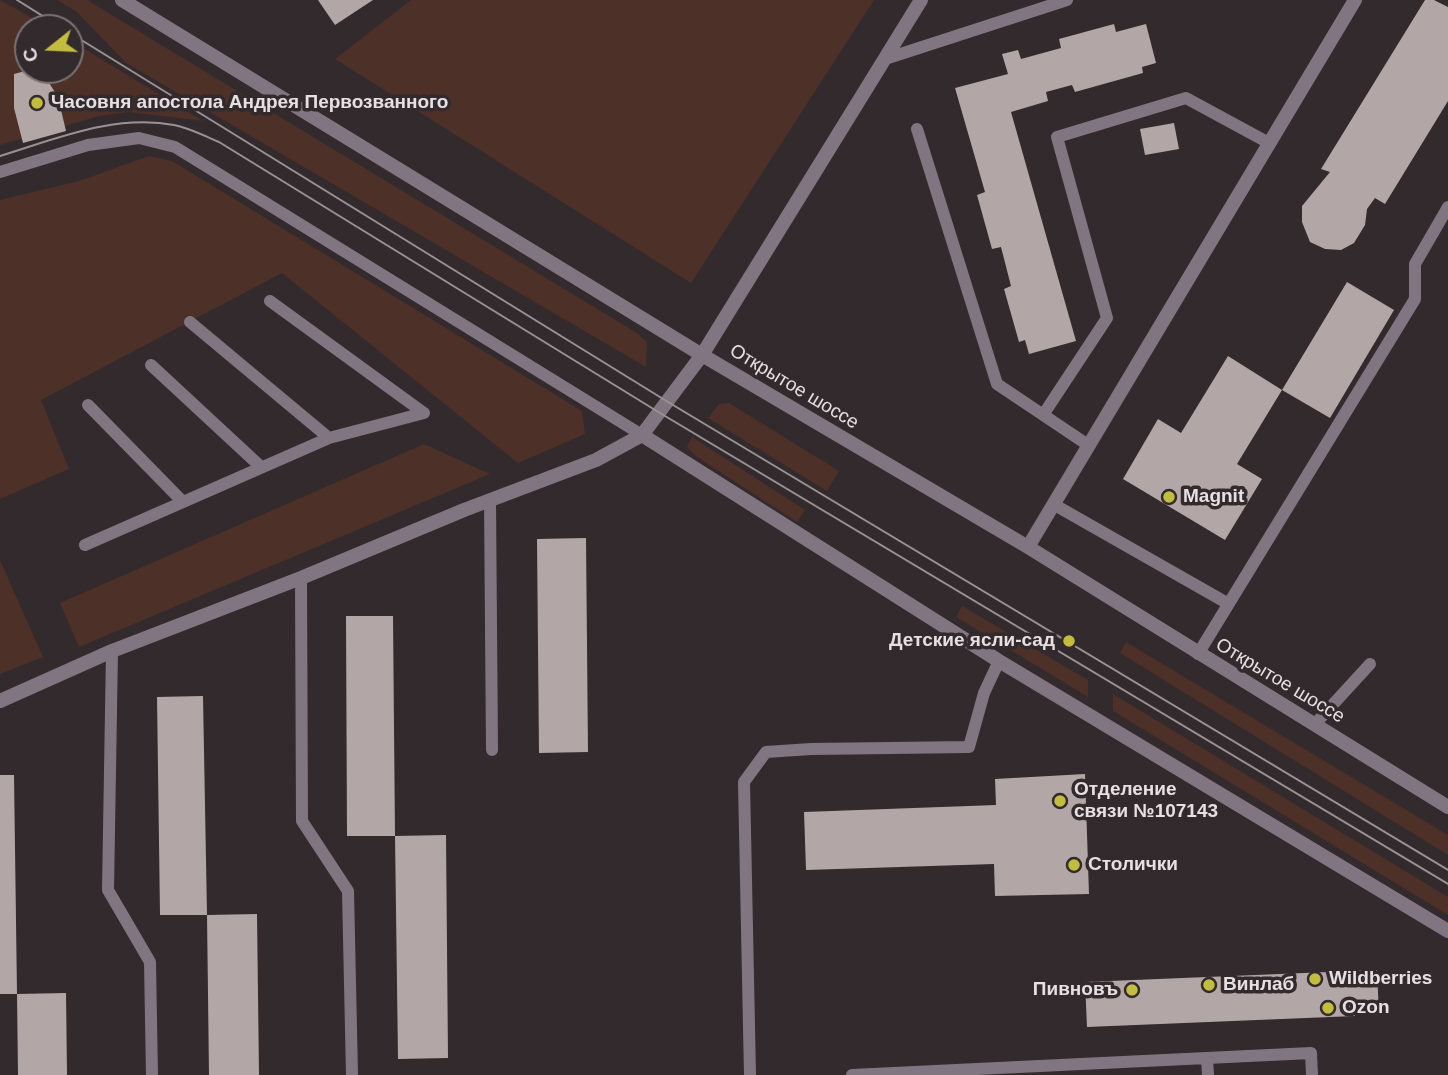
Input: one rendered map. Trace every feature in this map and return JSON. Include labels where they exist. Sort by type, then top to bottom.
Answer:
[{"type":"street","name":"Открытое шоссе","points":[[121,0],[702,355],[1028,547],[1448,807]]},
{"type":"street","points":[[0,701],[112,651],[596,460],[642,435],[702,355],[921,0]]},
{"type":"street","points":[[1028,547],[1355,0]]},
{"type":"street","points":[[642,435],[999,661],[1448,931]]},
{"type":"lane","points":[[885,59],[1067,0]]},
{"type":"lane","points":[[1043,415],[1107,318],[1057,137],[1186,98],[1269,143]]},
{"type":"lane","points":[[917,129],[997,384],[1088,445]]},
{"type":"lane","points":[[0,172],[88,145],[139,138],[175,147],[642,435]]},
{"type":"lane","points":[[1198,654],[1415,299],[1415,264],[1448,207]]},
{"type":"lane","points":[[85,545],[329,438],[424,413],[271,301]]},
{"type":"lane","points":[[190,322],[329,438]]},
{"type":"lane","points":[[151,365],[261,467]]},
{"type":"lane","points":[[88,405],[183,502]]},
{"type":"lane","points":[[490,501],[492,750]]},
{"type":"lane","points":[[1053,505],[1227,603]]},
{"type":"lane","points":[[301,578],[302,821],[348,891],[352,1075]]},
{"type":"lane","points":[[112,651],[108,890],[150,962],[152,1075]]},
{"type":"lane","points":[[750,1075],[744,782],[766,752],[811,748],[969,747],[984,693],[999,661]]},
{"type":"lane","points":[[1315,724],[1370,664]]},
{"type":"lane","points":[[852,1075],[954,1073],[1311,1053],[1312,1075]]},
{"type":"lane","points":[[1207,1058],[1208,1075]]},
{"type":"shaded area","points":[[0,0],[25,14],[14,14],[14,84],[84,84],[84,49],[203,121],[129,112],[99,116],[0,145]]},
{"type":"shaded area","points":[[57,0],[87,0],[637,333],[647,342],[646,367],[126,63],[84,19],[84,14]]},
{"type":"shaded area","points":[[411,0],[874,0],[691,283],[335,59]]},
{"type":"shaded area","points":[[149,156],[172,161],[582,411],[585,434],[518,463],[282,273],[41,400],[69,469],[0,499],[0,200],[79,181]]},
{"type":"shaded area","points":[[729,403],[839,471],[827,491],[708,418],[719,404]]},
{"type":"shaded area","points":[[692,437],[805,510],[797,522],[697,457],[687,447]]},
{"type":"shaded area","points":[[424,444],[490,474],[79,647],[60,603]]},
{"type":"shaded area","points":[[0,560],[43,657],[0,674]]},
{"type":"shaded area","points":[[962,606],[1088,680],[1088,697],[956,617]]},
{"type":"shaded area","points":[[1126,642],[1448,835],[1448,855],[1120,653]]},
{"type":"shaded area","points":[[1113,694],[1448,897],[1448,915],[1113,711]]},
{"type":"building","points":[[318,0],[373,0],[335,25]]},
{"type":"building","points":[[1425,0],[1434,0],[1448,7],[1448,101],[1385,204],[1375,198],[1367,209],[1365,225],[1354,243],[1341,250],[1325,249],[1310,242],[1302,222],[1302,206],[1330,172],[1321,169]]},
{"type":"building","points":[[1114,24],[1116,32],[1146,24],[1156,63],[1142,67],[1143,73],[1075,92],[1072,85],[1046,92],[1048,101],[1011,112],[1076,341],[1029,354],[1025,340],[1019,342],[1004,289],[1011,286],[1001,247],[992,249],[977,195],[985,192],[955,88],[1008,74],[1002,54],[1018,50],[1021,59],[1061,48],[1059,39]]},
{"type":"building","name":"Часовня апостола Андрея Первозванного","points":[[14,84],[50,84],[58,97],[66,131],[23,143],[14,108]]},
{"type":"building","points":[[1174,123],[1179,149],[1145,155],[1140,129]]},
{"type":"building","points":[[1347,282],[1394,310],[1330,418],[1282,390]]},
{"type":"building","points":[[1228,356],[1282,390],[1237,464],[1262,479],[1225,540],[1123,479],[1158,419],[1181,433]]},
{"type":"building","points":[[586,538],[588,752],[539,753],[537,539]]},
{"type":"building","points":[[346,616],[393,616],[395,836],[347,836]]},
{"type":"building","points":[[203,696],[207,915],[160,915],[157,697]]},
{"type":"building","points":[[1085,774],[1089,894],[995,896],[994,864],[806,870],[804,812],[996,805],[995,779]]},
{"type":"building","points":[[0,775],[14,775],[17,994],[0,994]]},
{"type":"building","points":[[446,835],[448,1058],[398,1059],[395,836]]},
{"type":"building","points":[[257,914],[259,1075],[209,1075],[207,915]]},
{"type":"building","points":[[1377,970],[1379,1015],[1087,1027],[1085,982]]},
{"type":"building","points":[[66,993],[67,1075],[18,1075],[17,994]]},
{"type":"tram line","points":[[17,0],[40,14]]},
{"type":"tram line","points":[[84,42],[668,402],[1448,870]]},
{"type":"tram line","points":[[0,156],[86,130],[129,123],[174,125],[219,142],[660,413],[1448,884]]},
{"type":"place","name":"Часовня апостола Андрея Первозванного","points":[[37,103]]},
{"type":"place","name":"Magnit","points":[[1169,497]]},
{"type":"place","name":"Детские ясли-сад","points":[[1069,641]]},
{"type":"place","name":"Отделение связи №107143","points":[[1060,801]]},
{"type":"place","name":"Столички","points":[[1074,865]]},
{"type":"place","name":"Wildberries","points":[[1315,979]]},
{"type":"place","name":"Винлаб","points":[[1209,985]]},
{"type":"place","name":"Пивновъ","points":[[1132,990]]},
{"type":"place","name":"Ozon","points":[[1328,1008]]}]
